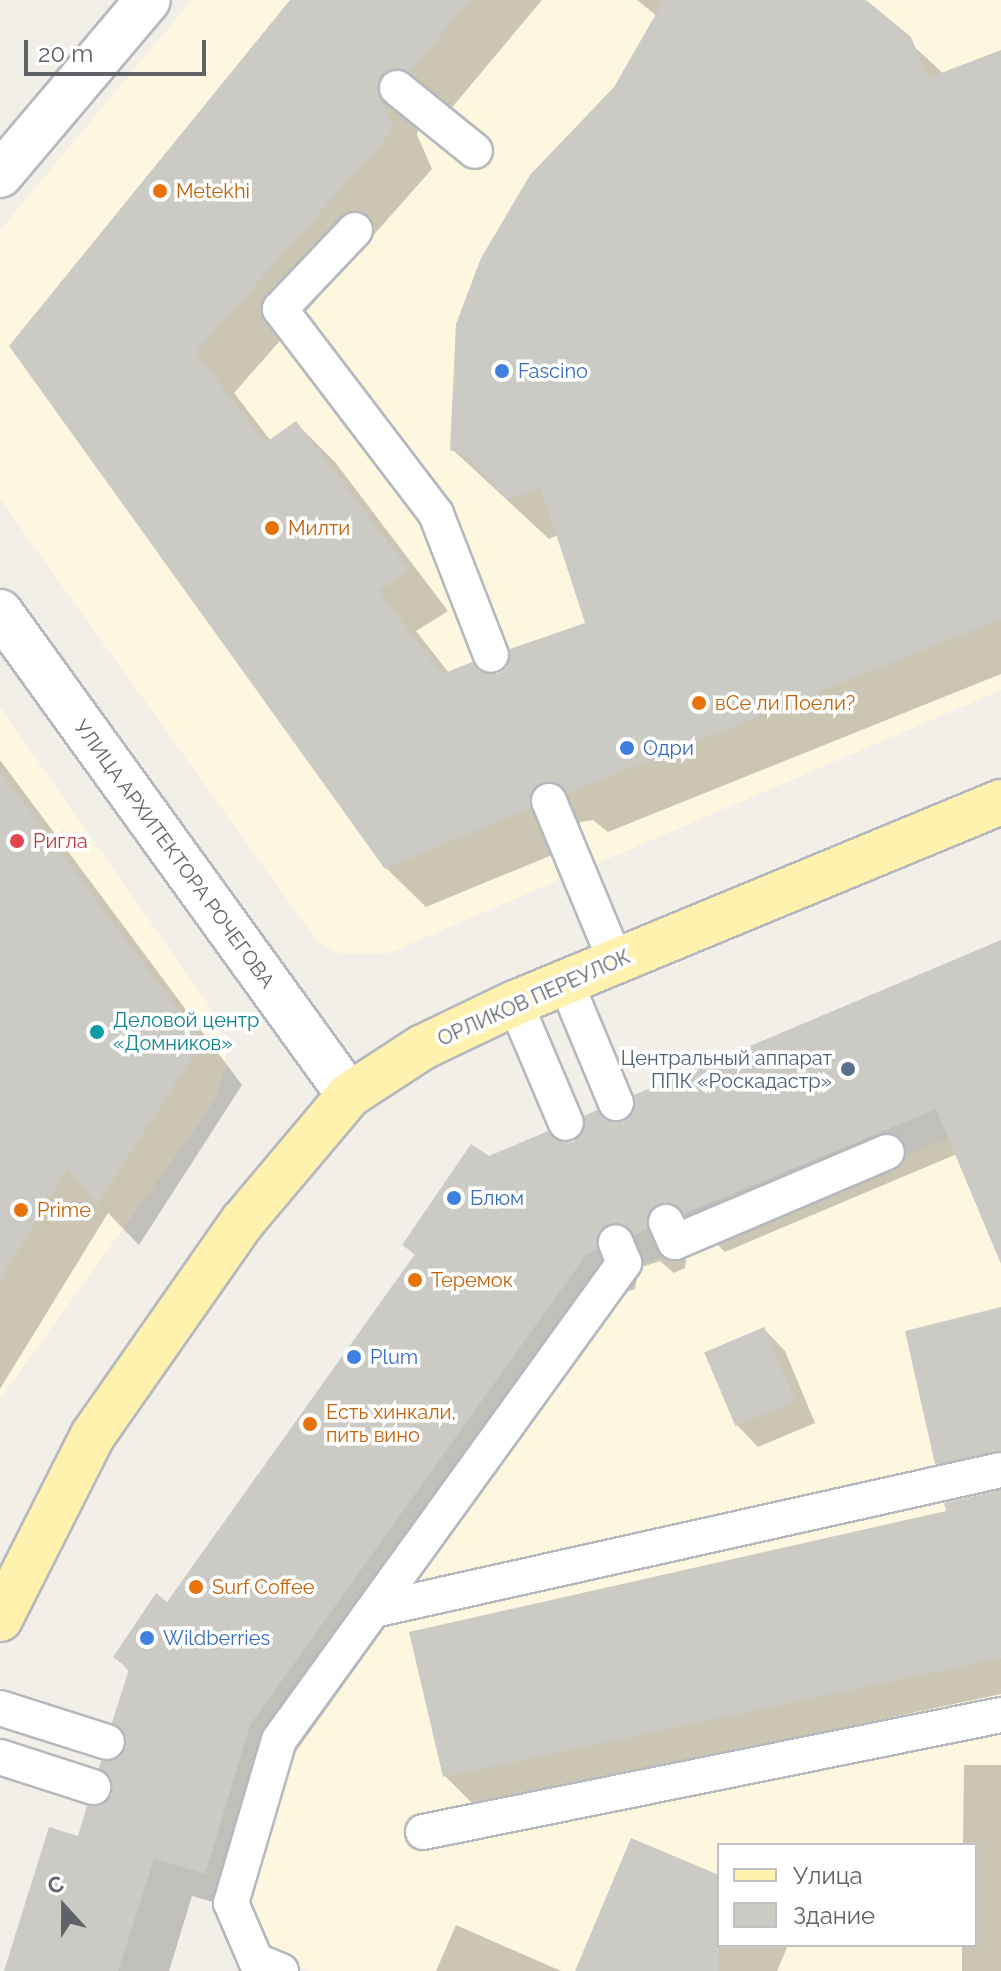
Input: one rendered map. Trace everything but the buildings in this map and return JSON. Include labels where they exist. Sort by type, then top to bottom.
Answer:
[{"type":"main road","name":"ОРЛИКОВ ПЕРЕУЛОК","points":[[0,1619],[93,1435],[243,1221],[349,1095],[423,1047],[515,1003],[1001,802]]},
{"type":"street","points":[[0,175],[148,0]]},
{"type":"street","name":"УЛИЦА АРХИТЕКТОРА РОЧЕГОВА","points":[[0,612],[349,1095]]},
{"type":"lane","points":[[397,88],[475,151]]},
{"type":"lane","points":[[355,230],[280,309],[436,514],[491,655]]},
{"type":"lane","points":[[549,801],[616,962]]},
{"type":"lane","points":[[566,983],[616,1103]]},
{"type":"lane","points":[[515,1003],[566,1123]]},
{"type":"lane","points":[[666,1222],[675,1242],[887,1152]]},
{"type":"lane","points":[[281,1971],[256,1961],[231,1903],[234,1832],[249,1786],[279,1740],[624,1263],[616,1243]]},
{"type":"lane","points":[[374,1610],[1001,1470]]},
{"type":"lane","points":[[0,1708],[107,1742]]},
{"type":"lane","points":[[423,1832],[1001,1715]]},
{"type":"lane","points":[[0,1757],[93,1787]]},
{"type":"shaded area","points":[[192,0],[1001,0],[1001,690],[389,953],[338,953],[317,941],[0,499],[0,230]]},
{"type":"shaded area","name":"Деловой центр «Домников»","points":[[0,707],[210,1007],[226,1047],[226,1067],[215,1099],[195,1129],[0,1399]]},
{"type":"shaded area","points":[[1001,1116],[1001,1971],[311,1971],[264,1955],[241,1899],[287,1754],[639,1266]]},
{"type":"place","name":"Metekhi","points":[[160,191]]},
{"type":"place","name":"Fascino","points":[[502,371]]},
{"type":"place","name":"Милти","points":[[272,528]]},
{"type":"place","name":"вСе ли Поели?","points":[[699,703]]},
{"type":"place","name":"Одри","points":[[627,748]]},
{"type":"place","name":"Ригла","points":[[17,841]]},
{"type":"place","name":"Деловой центр «Домников»","points":[[97,1032]]},
{"type":"place","name":"Центральный аппарат ППК «Роскадастр»","points":[[848,1069]]},
{"type":"place","name":"Блюм","points":[[454,1198]]},
{"type":"place","name":"Prime","points":[[21,1210]]},
{"type":"place","name":"Теремок","points":[[415,1280]]},
{"type":"place","name":"Plum","points":[[354,1357]]},
{"type":"place","name":"Есть хинкали, пить вино","points":[[310,1424]]},
{"type":"place","name":"Surf Coffee","points":[[196,1587]]},
{"type":"place","name":"Wildberries","points":[[147,1638]]}]
